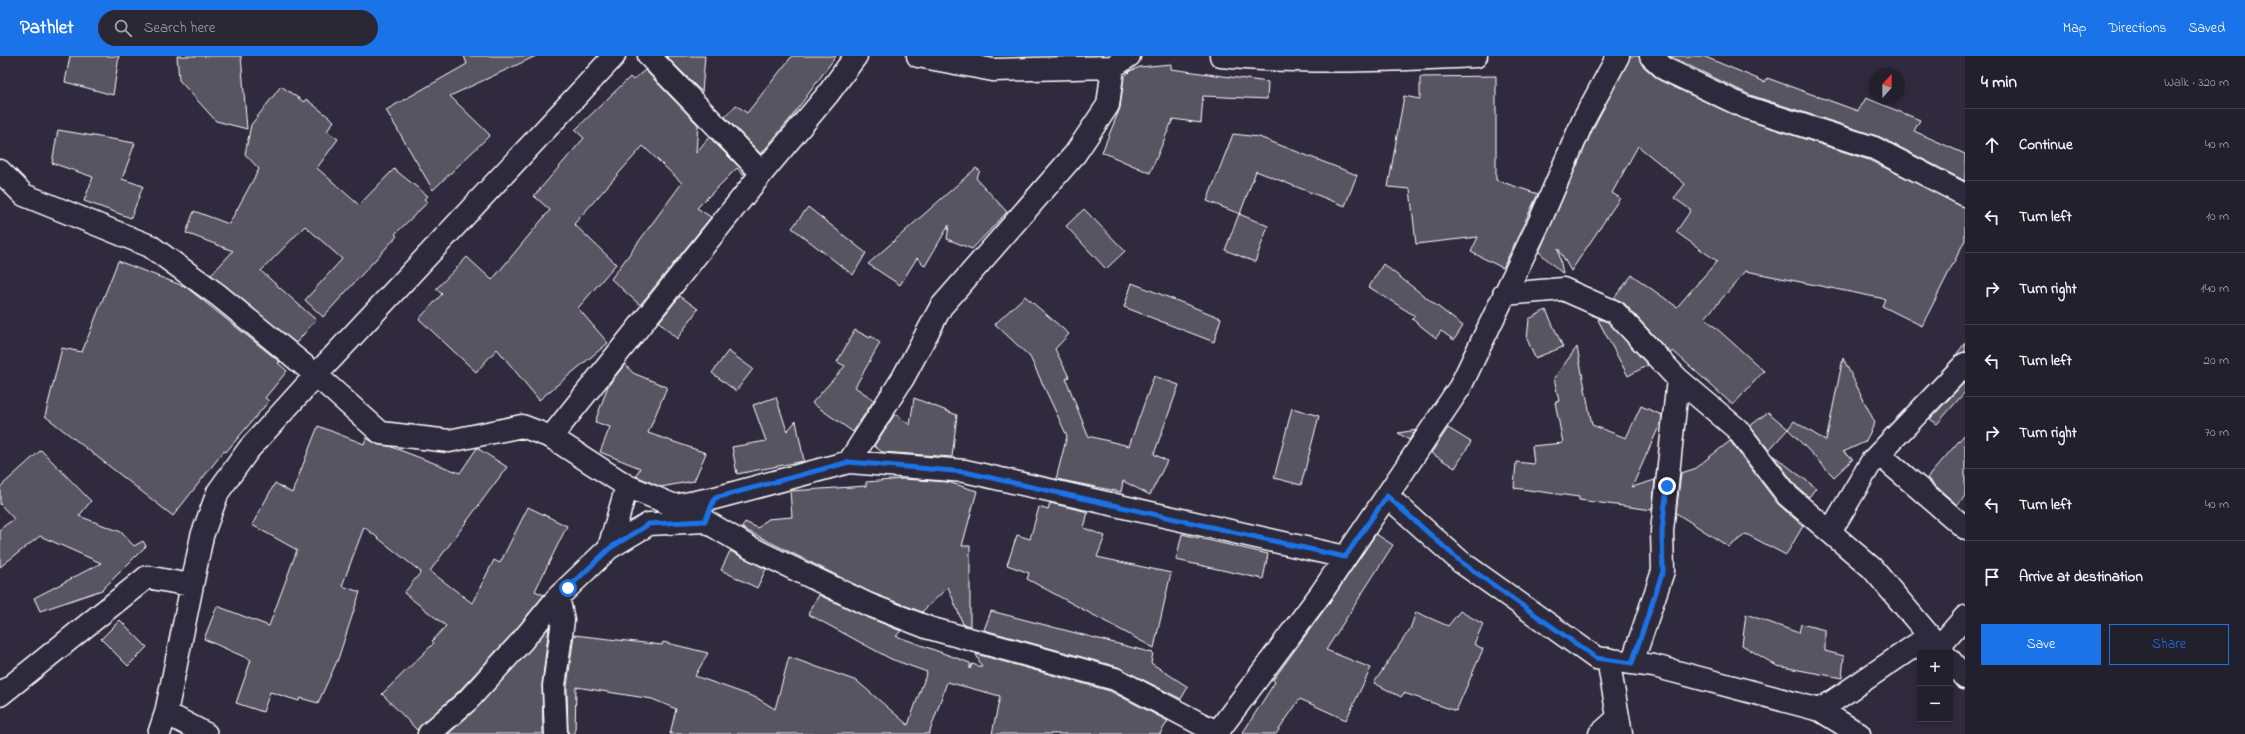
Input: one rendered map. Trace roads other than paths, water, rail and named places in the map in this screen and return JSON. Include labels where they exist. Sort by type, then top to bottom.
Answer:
[{"type":"street","points":[[159,734],[166,713],[190,585],[202,536],[218,492],[250,449],[316,375],[614,56]]},
{"type":"street","points":[[649,56],[762,173]]},
{"type":"street","points":[[552,437],[762,173],[828,94],[856,56]]},
{"type":"street","points":[[849,462],[903,378],[941,307],[1075,154],[1108,105],[1121,62],[994,70],[918,56]]},
{"type":"street","points":[[1221,56],[1363,62],[1476,56]]},
{"type":"street","points":[[429,734],[468,700],[522,641],[558,597],[610,548],[649,524],[705,521],[749,547],[867,604],[930,628],[1115,679],[1217,733],[1322,592],[1460,387],[1540,222],[1583,121],[1618,56]]},
{"type":"street","points":[[1651,56],[1665,69],[1745,107],[1874,148],[1965,195]]},
{"type":"street","points":[[0,170],[24,195],[150,246],[218,295],[316,375],[381,433],[449,441],[522,426],[552,437],[626,486],[674,506],[715,498],[849,462],[965,472],[1345,557]]},
{"type":"street","points":[[1504,294],[1563,289],[1615,312],[1678,379],[1737,429],[1788,496],[1872,568],[1965,678]]},
{"type":"street","points":[[1830,532],[1872,461],[1965,364]]},
{"type":"street","points":[[1632,663],[1663,571],[1662,531],[1678,379]]},
{"type":"street","points":[[1879,454],[1965,528]]},
{"type":"street","points":[[610,548],[626,486]]},
{"type":"street","points":[[1387,496],[1461,562],[1596,658],[1654,666],[1820,710],[1859,734]]},
{"type":"street","points":[[705,521],[715,498]]},
{"type":"street","points":[[0,695],[147,577],[190,585]]},
{"type":"street","points":[[556,734],[554,686],[563,620],[558,597]]},
{"type":"street","points":[[1820,710],[1940,649],[1965,617]]},
{"type":"street","points":[[1600,734],[1619,726],[1608,659]]},
{"type":"street","points":[[166,713],[206,734]]}]
